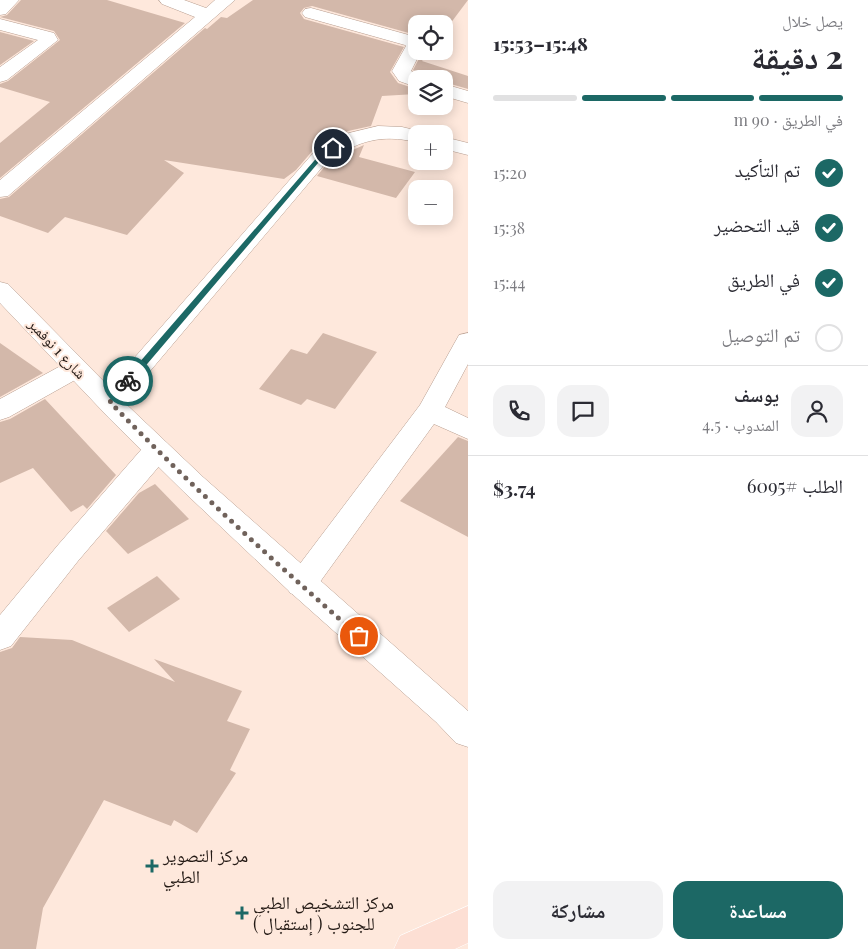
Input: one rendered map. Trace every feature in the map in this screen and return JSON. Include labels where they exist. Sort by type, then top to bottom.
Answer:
[{"type":"main road","points":[[413,949],[468,924]]},
{"type":"street","points":[[0,10],[10,0]]},
{"type":"street","points":[[168,0],[207,15]]},
{"type":"street","points":[[0,191],[226,0]]},
{"type":"street","points":[[311,13],[411,40],[415,46],[401,71],[408,78]]},
{"type":"street","points":[[0,24],[48,37],[49,40],[0,76]]},
{"type":"street","points":[[453,92],[468,96]]},
{"type":"street","points":[[110,402],[322,155],[344,141],[371,133],[386,130],[408,134]]},
{"type":"street","points":[[453,145],[468,149]]},
{"type":"street","name":"شارع 1 نوفمبر","points":[[0,289],[75,369],[157,450],[301,585],[447,712],[468,733]]},
{"type":"street","points":[[301,585],[430,410],[468,341]]},
{"type":"street","points":[[0,411],[75,369]]},
{"type":"street","points":[[430,410],[468,430]]},
{"type":"street","points":[[0,637],[68,553],[157,450]]},
{"type":"building","points":[[21,0],[107,0],[185,23],[0,178],[0,143],[50,102],[0,87],[0,84],[8,81],[60,40],[54,31],[0,17],[7,15]]},
{"type":"building","points":[[253,0],[468,0],[453,20],[453,15],[408,15],[408,33],[312,6],[304,8],[300,13],[304,19],[404,47],[390,72],[398,83],[408,86],[408,94],[382,96],[371,126],[348,131],[314,149],[296,170],[284,179],[164,160],[184,173],[127,235],[65,217],[48,233],[0,216],[0,199],[9,197],[205,28],[207,29],[221,17],[227,18]]},
{"type":"building","points":[[0,32],[34,41],[0,65]]},
{"type":"building","points":[[418,60],[423,60],[450,70],[413,70]]},
{"type":"building","points":[[453,71],[468,76],[468,89],[453,85]]},
{"type":"building","points":[[364,145],[359,157],[415,172],[396,198],[317,176],[330,160]]},
{"type":"building","points":[[323,333],[377,352],[335,409],[307,399],[301,405],[259,389],[291,349],[307,354]]},
{"type":"building","points":[[0,343],[43,373],[0,397]]},
{"type":"building","points":[[45,399],[116,475],[87,509],[83,505],[71,512],[33,468],[0,483],[0,422],[10,419]]},
{"type":"building","points":[[458,437],[468,441],[468,537],[400,501]]},
{"type":"building","points":[[155,484],[189,519],[128,554],[106,531],[139,493]]},
{"type":"building","points":[[157,576],[180,599],[129,632],[107,608]]},
{"type":"building","points":[[20,637],[72,640],[175,682],[154,659],[242,691],[227,721],[250,729],[230,770],[236,773],[197,833],[174,820],[171,826],[104,800],[43,908],[36,949],[0,949],[0,652],[12,648]]},
{"type":"way so far","points":[[128,381],[110,402],[157,450],[286,572],[359,636]]},
{"type":"place","name":"مركز التصوير الطبي","points":[[152,866]]},
{"type":"place","name":"مركز التشخيص الطبي للجنوب ( إستقبال )","points":[[242,913]]},
{"type":"route","points":[[128,381],[322,155],[333,148]]}]
